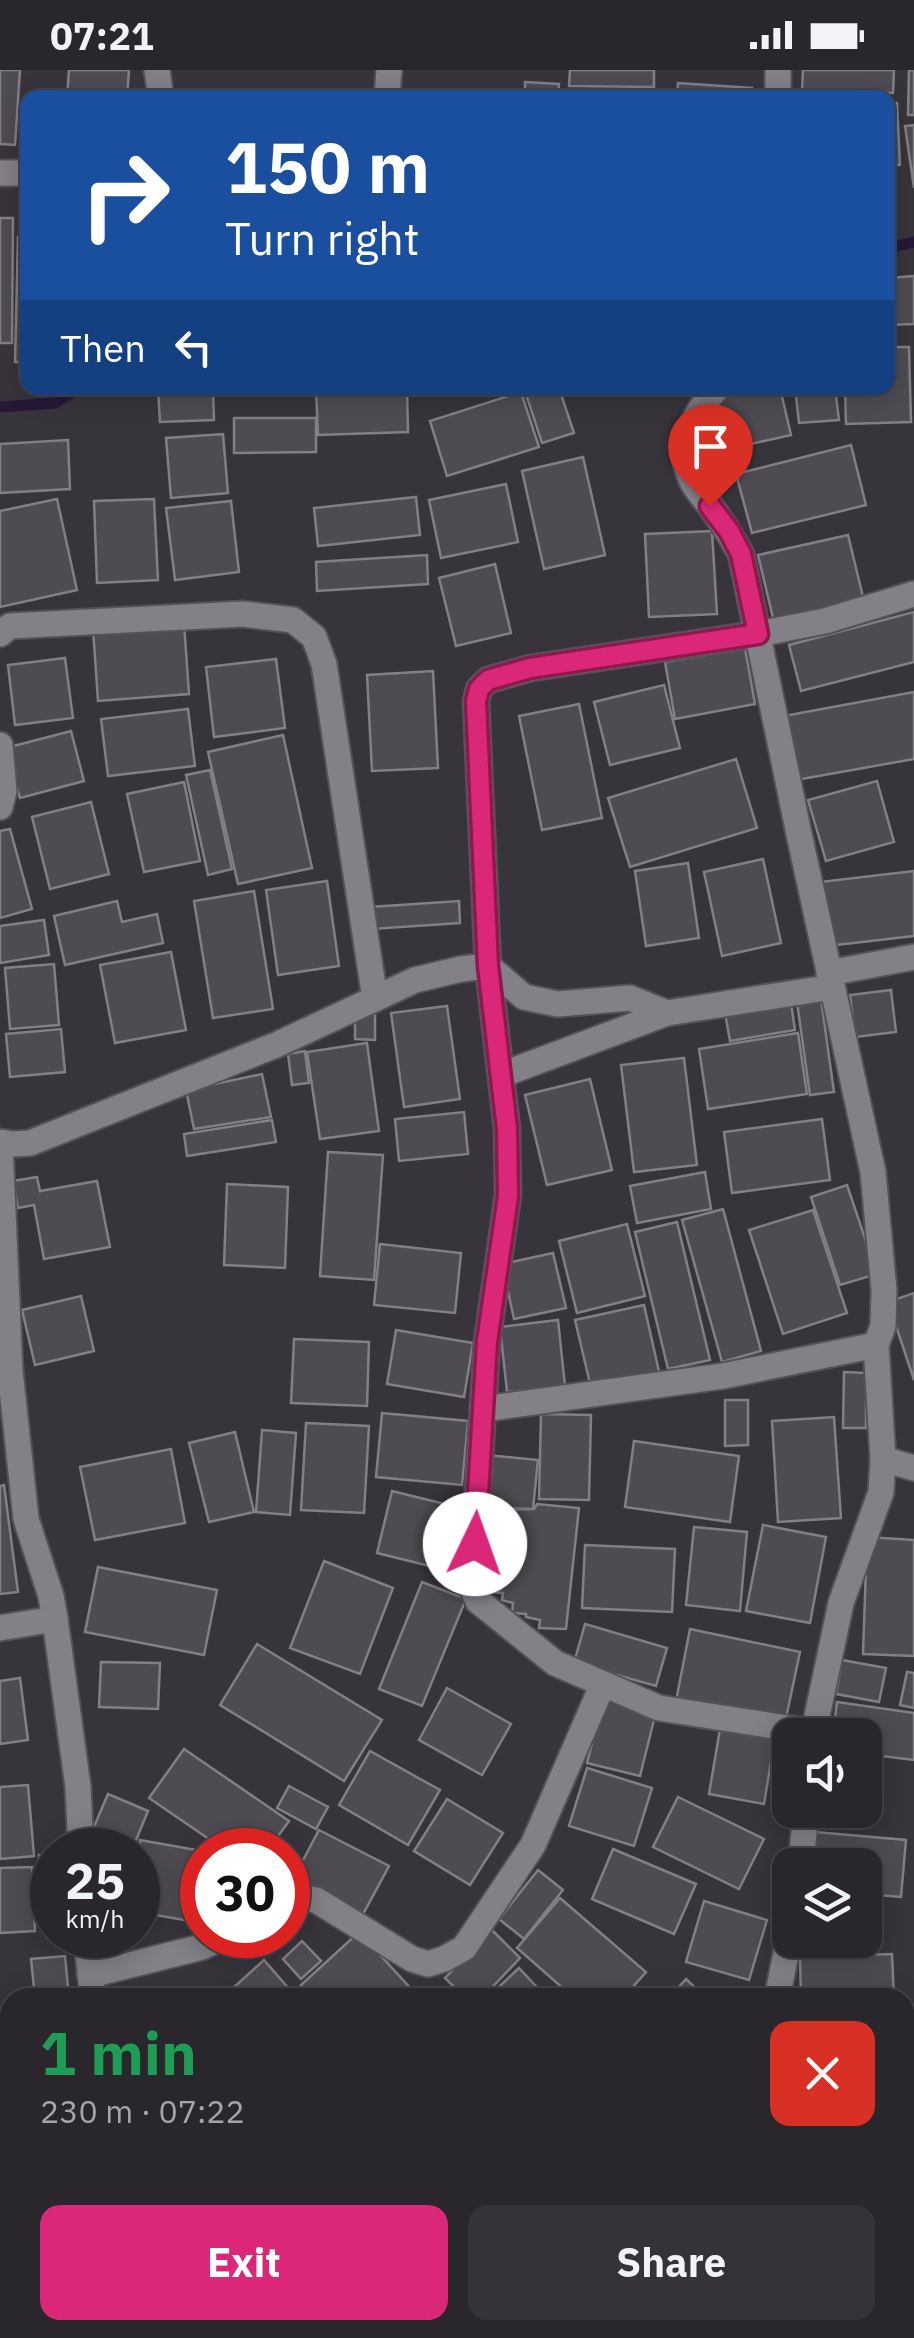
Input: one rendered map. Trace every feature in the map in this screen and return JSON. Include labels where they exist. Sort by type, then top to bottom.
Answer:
[{"type":"street","points":[[710,395],[688,430],[686,454],[691,480],[741,554],[873,1172],[884,1290],[883,1326],[876,1346],[884,1459],[881,1492],[841,1603],[816,1718]]},
{"type":"street","points":[[772,1726],[659,1708],[554,1663],[478,1601],[472,1586],[487,1342],[508,1196],[507,1129],[488,966],[476,701],[479,689],[488,680],[530,668],[758,634],[914,594]]},
{"type":"street","points":[[0,634],[10,626],[242,614],[293,620],[314,637],[324,664],[375,998]]},
{"type":"street","points":[[0,745],[4,791],[0,807]]},
{"type":"street","points":[[501,1075],[666,1013],[831,980],[914,957]]},
{"type":"street","points":[[80,1828],[78,1787],[51,1596],[26,1519],[10,1370],[0,1143],[30,1143],[276,1045],[416,980],[461,969],[488,966],[524,997],[558,1004],[630,998],[666,1013]]},
{"type":"street","points":[[483,1410],[723,1376],[876,1346]]},
{"type":"street","points":[[884,1459],[914,1468]]},
{"type":"street","points":[[0,1628],[55,1619]]},
{"type":"street","points":[[310,1899],[412,1959],[428,1964],[464,1948],[533,1845],[603,1684]]},
{"type":"street","points":[[88,1958],[91,1986],[180,1956]]},
{"type":"street","points":[[779,1988],[785,1958]]},
{"type":"building","points":[[0,70],[20,70],[15,145],[0,144]]},
{"type":"building","points":[[69,70],[129,70],[128,90],[68,90]]},
{"type":"building","points":[[570,70],[654,70],[654,87],[569,86]]},
{"type":"building","points":[[803,70],[894,70],[893,90],[802,90]]},
{"type":"building","points":[[909,70],[914,70],[914,115],[908,115]]},
{"type":"building","points":[[525,82],[559,84],[559,90],[525,90]]},
{"type":"building","points":[[678,83],[752,88],[752,90],[678,90]]},
{"type":"building","points":[[895,103],[897,103],[900,165],[895,165]]},
{"type":"building","points":[[914,125],[914,188],[905,126]]},
{"type":"building","points":[[0,218],[13,218],[12,343],[0,343]]},
{"type":"building","points":[[18,237],[20,237],[20,362],[15,362]]},
{"type":"building","points":[[914,276],[914,324],[895,325],[895,277]]},
{"type":"building","points":[[895,347],[909,347],[911,422],[846,424],[845,395],[895,395]]},
{"type":"building","points":[[158,395],[213,395],[214,420],[160,422]]},
{"type":"building","points":[[316,395],[407,395],[408,432],[318,435]]},
{"type":"building","points":[[522,395],[539,447],[447,476],[430,421]]},
{"type":"building","points":[[526,395],[561,395],[574,433],[542,443]]},
{"type":"building","points":[[711,395],[782,395],[791,435],[724,450]]},
{"type":"building","points":[[796,395],[836,395],[839,420],[799,423]]},
{"type":"building","points":[[234,418],[316,418],[316,452],[234,453]]},
{"type":"building","points":[[223,434],[228,493],[171,498],[166,438]]},
{"type":"building","points":[[68,440],[70,489],[0,493],[0,444]]},
{"type":"building","points":[[851,445],[866,505],[752,533],[736,474]]},
{"type":"building","points":[[583,457],[605,555],[544,569],[522,471]]},
{"type":"building","points":[[506,484],[518,542],[441,558],[429,500]]},
{"type":"building","points":[[416,497],[420,535],[318,546],[314,508]]},
{"type":"building","points":[[57,499],[77,590],[0,607],[0,511]]},
{"type":"building","points":[[154,499],[158,580],[97,583],[94,501]]},
{"type":"building","points":[[231,501],[239,572],[175,580],[166,508]]},
{"type":"building","points":[[712,531],[717,614],[649,617],[645,534]]},
{"type":"building","points":[[848,535],[864,601],[774,622],[758,555]]},
{"type":"building","points":[[427,555],[428,584],[317,591],[316,562]]},
{"type":"building","points":[[495,564],[511,633],[456,646],[439,578]]},
{"type":"building","points":[[914,612],[914,662],[801,691],[789,645]]},
{"type":"building","points":[[184,623],[189,694],[98,701],[93,629]]},
{"type":"building","points":[[745,648],[755,704],[675,719],[665,662]]},
{"type":"building","points":[[65,658],[73,718],[15,725],[8,665]]},
{"type":"building","points":[[276,659],[285,728],[214,737],[206,667]]},
{"type":"building","points":[[433,671],[438,768],[372,771],[367,675]]},
{"type":"building","points":[[664,685],[680,748],[610,765],[594,702]]},
{"type":"building","points":[[914,692],[914,759],[796,780],[784,716]]},
{"type":"building","points":[[579,704],[602,818],[542,830],[519,716]]},
{"type":"building","points":[[188,709],[195,766],[108,776],[101,719]]},
{"type":"building","points":[[71,731],[84,781],[20,798],[6,748]]},
{"type":"building","points":[[283,735],[312,868],[238,884],[208,752]]},
{"type":"building","points":[[736,759],[757,828],[630,867],[608,798]]},
{"type":"building","points":[[210,770],[232,869],[208,875],[186,775]]},
{"type":"building","points":[[877,781],[894,842],[826,861],[808,800]]},
{"type":"building","points":[[184,782],[200,861],[144,872],[127,794]]},
{"type":"building","points":[[91,802],[109,874],[50,889],[32,817]]},
{"type":"building","points":[[10,829],[32,909],[0,918],[0,831]]},
{"type":"building","points":[[763,859],[781,943],[722,956],[704,872]]},
{"type":"building","points":[[688,863],[699,938],[646,946],[635,871]]},
{"type":"building","points":[[914,871],[914,936],[827,946],[820,882]]},
{"type":"building","points":[[327,881],[339,966],[278,975],[266,890]]},
{"type":"building","points":[[254,891],[273,1009],[213,1018],[194,901]]},
{"type":"building","points":[[117,901],[122,922],[157,914],[163,943],[65,965],[54,916]]},
{"type":"building","points":[[459,901],[460,923],[372,929],[370,907]]},
{"type":"building","points":[[44,920],[49,955],[0,963],[0,926]]},
{"type":"building","points":[[171,952],[186,1030],[115,1043],[100,965]]},
{"type":"building","points":[[54,964],[59,1025],[10,1029],[5,968]]},
{"type":"building","points":[[891,990],[896,1032],[855,1037],[850,995]]},
{"type":"building","points":[[820,992],[834,1092],[810,1095],[796,995]]},
{"type":"building","points":[[791,1003],[795,1030],[730,1041],[725,1013]]},
{"type":"building","points":[[447,1006],[460,1099],[404,1107],[391,1013]]},
{"type":"building","points":[[355,1008],[375,1008],[375,1040],[355,1039]]},
{"type":"building","points":[[61,1029],[65,1072],[10,1077],[6,1034]]},
{"type":"building","points":[[798,1033],[807,1094],[708,1109],[699,1049]]},
{"type":"building","points":[[367,1043],[379,1131],[320,1139],[307,1052]]},
{"type":"building","points":[[305,1051],[309,1083],[292,1085],[288,1054]]},
{"type":"building","points":[[684,1058],[697,1165],[634,1172],[621,1065]]},
{"type":"building","points":[[262,1074],[271,1117],[194,1129],[186,1090]]},
{"type":"building","points":[[590,1079],[612,1170],[547,1185],[525,1095]]},
{"type":"building","points":[[464,1112],[468,1154],[399,1161],[395,1119]]},
{"type":"building","points":[[822,1119],[830,1180],[732,1193],[724,1132]]},
{"type":"building","points":[[272,1120],[276,1142],[187,1156],[184,1134]]},
{"type":"building","points":[[328,1152],[383,1155],[374,1280],[320,1276]]},
{"type":"building","points":[[705,1172],[711,1209],[637,1223],[630,1186]]},
{"type":"building","points":[[37,1177],[40,1191],[97,1181],[110,1247],[44,1259],[34,1205],[18,1208],[13,1181]]},
{"type":"building","points":[[227,1184],[288,1187],[285,1268],[224,1265]]},
{"type":"building","points":[[847,1185],[877,1274],[840,1285],[811,1197]]},
{"type":"building","points":[[723,1209],[761,1351],[722,1362],[682,1220]]},
{"type":"building","points":[[813,1210],[847,1313],[783,1334],[749,1230]]},
{"type":"building","points":[[677,1222],[710,1360],[668,1369],[635,1232]]},
{"type":"building","points":[[627,1224],[645,1296],[577,1313],[559,1241]]},
{"type":"building","points":[[380,1244],[461,1253],[455,1313],[374,1305]]},
{"type":"building","points":[[553,1253],[566,1308],[514,1319],[502,1264]]},
{"type":"building","points":[[914,1293],[914,1380],[888,1302]]},
{"type":"building","points":[[81,1296],[94,1351],[35,1365],[22,1310]]},
{"type":"building","points":[[644,1305],[660,1376],[592,1392],[575,1320]]},
{"type":"building","points":[[558,1320],[565,1386],[507,1392],[500,1327]]},
{"type":"building","points":[[396,1330],[473,1343],[464,1397],[387,1384]]},
{"type":"building","points":[[294,1339],[369,1342],[367,1406],[291,1403]]},
{"type":"building","points":[[844,1372],[866,1373],[866,1428],[843,1428]]},
{"type":"building","points":[[725,1400],[748,1400],[748,1445],[725,1446]]},
{"type":"building","points":[[382,1413],[468,1421],[462,1485],[376,1477]]},
{"type":"building","points":[[541,1414],[591,1415],[589,1500],[539,1499]]},
{"type":"building","points":[[834,1417],[841,1518],[778,1522],[772,1421]]},
{"type":"building","points":[[306,1423],[369,1426],[364,1513],[301,1510]]},
{"type":"building","points":[[262,1430],[296,1433],[290,1515],[256,1512]]},
{"type":"building","points":[[235,1432],[254,1512],[209,1522],[189,1443]]},
{"type":"building","points":[[634,1441],[739,1456],[730,1522],[625,1507]]},
{"type":"building","points":[[171,1449],[185,1523],[95,1540],[80,1467]]},
{"type":"building","points":[[486,1455],[538,1460],[533,1509],[482,1507]]},
{"type":"building","points":[[4,1485],[18,1592],[0,1594],[0,1486]]},
{"type":"building","points":[[392,1491],[469,1510],[454,1572],[377,1553]]},
{"type":"building","points":[[537,1504],[579,1508],[566,1629],[539,1628],[540,1620],[512,1613],[513,1603],[502,1600],[503,1593],[490,1592],[497,1510],[534,1509]]},
{"type":"building","points":[[763,1525],[826,1537],[810,1623],[746,1611]]},
{"type":"building","points":[[694,1527],[747,1532],[740,1611],[686,1605]]},
{"type":"building","points":[[867,1537],[914,1540],[914,1656],[863,1654]]},
{"type":"building","points":[[585,1545],[675,1549],[672,1612],[582,1608]]},
{"type":"building","points":[[324,1561],[393,1588],[360,1674],[290,1648]]},
{"type":"building","points":[[98,1567],[217,1590],[204,1655],[85,1632]]},
{"type":"building","points":[[422,1582],[466,1599],[422,1706],[379,1689]]},
{"type":"building","points":[[585,1624],[667,1648],[656,1686],[574,1663]]},
{"type":"building","points":[[690,1629],[800,1652],[786,1718],[772,1720],[676,1701]]},
{"type":"building","points":[[257,1644],[382,1720],[344,1781],[220,1705]]},
{"type":"building","points":[[842,1660],[886,1668],[879,1702],[836,1694]]},
{"type":"building","points":[[101,1662],[160,1663],[158,1709],[99,1707]]},
{"type":"building","points":[[907,1672],[914,1673],[914,1708],[900,1705]]},
{"type":"building","points":[[20,1678],[28,1740],[0,1744],[0,1681]]},
{"type":"building","points":[[447,1688],[511,1724],[482,1775],[419,1740]]},
{"type":"building","points":[[603,1699],[656,1712],[640,1776],[587,1763]]},
{"type":"building","points":[[837,1702],[914,1713],[914,1760],[882,1756],[882,1718],[835,1718]]},
{"type":"building","points":[[720,1729],[772,1738],[764,1804],[709,1794]]},
{"type":"building","points":[[184,1749],[289,1821],[284,1828],[193,1828],[149,1798]]},
{"type":"building","points":[[370,1751],[440,1790],[408,1845],[339,1805]]},
{"type":"building","points":[[587,1768],[652,1788],[634,1846],[569,1826]]},
{"type":"building","points":[[28,1785],[30,1856],[0,1859],[0,1787]]},
{"type":"building","points":[[289,1786],[328,1807],[316,1829],[277,1808]]},
{"type":"building","points":[[108,1794],[148,1811],[141,1828],[93,1828]]},
{"type":"building","points":[[678,1797],[764,1839],[739,1889],[653,1847]]},
{"type":"building","points":[[447,1799],[503,1833],[470,1885],[414,1851]]},
{"type":"building","points":[[319,1830],[389,1866],[362,1916],[310,1890],[310,1847]]},
{"type":"building","points":[[815,1832],[906,1840],[901,1897],[882,1895],[882,1848],[814,1848]]},
{"type":"building","points":[[160,1844],[180,1847],[180,1919],[160,1916]]},
{"type":"building","points":[[613,1849],[696,1884],[674,1934],[592,1899]]},
{"type":"building","points":[[30,1867],[30,1931],[0,1933],[0,1868]]},
{"type":"building","points":[[538,1870],[563,1890],[524,1939],[499,1919]]},
{"type":"building","points":[[560,1898],[646,1972],[632,1988],[563,1988],[517,1948]]},
{"type":"building","points":[[704,1901],[767,1920],[749,1980],[686,1962]]},
{"type":"building","points":[[492,1930],[520,1958],[492,1988],[455,1988],[445,1978]]},
{"type":"building","points":[[359,1932],[410,1988],[304,1988],[301,1985]]},
{"type":"building","points":[[310,1949],[321,1961],[301,1979],[283,1959],[310,1958]]},
{"type":"building","points":[[882,1954],[892,1954],[894,1988],[801,1988],[800,1958],[882,1958]]},
{"type":"building","points":[[65,1958],[68,1988],[34,1988],[31,1959]]},
{"type":"building","points":[[264,1960],[288,1988],[233,1988]]},
{"type":"building","points":[[519,1968],[538,1988],[498,1988]]},
{"type":"building","points":[[686,1979],[695,1988],[678,1988]]},
{"type":"waterway","points":[[895,246],[914,242]]},
{"type":"waterway","points":[[0,407],[55,403],[68,395]]},
{"type":"route","points":[[475,1544],[487,1342],[508,1196],[507,1129],[488,966],[476,701],[479,689],[488,680],[530,668],[758,634],[741,554],[710,506]]}]
